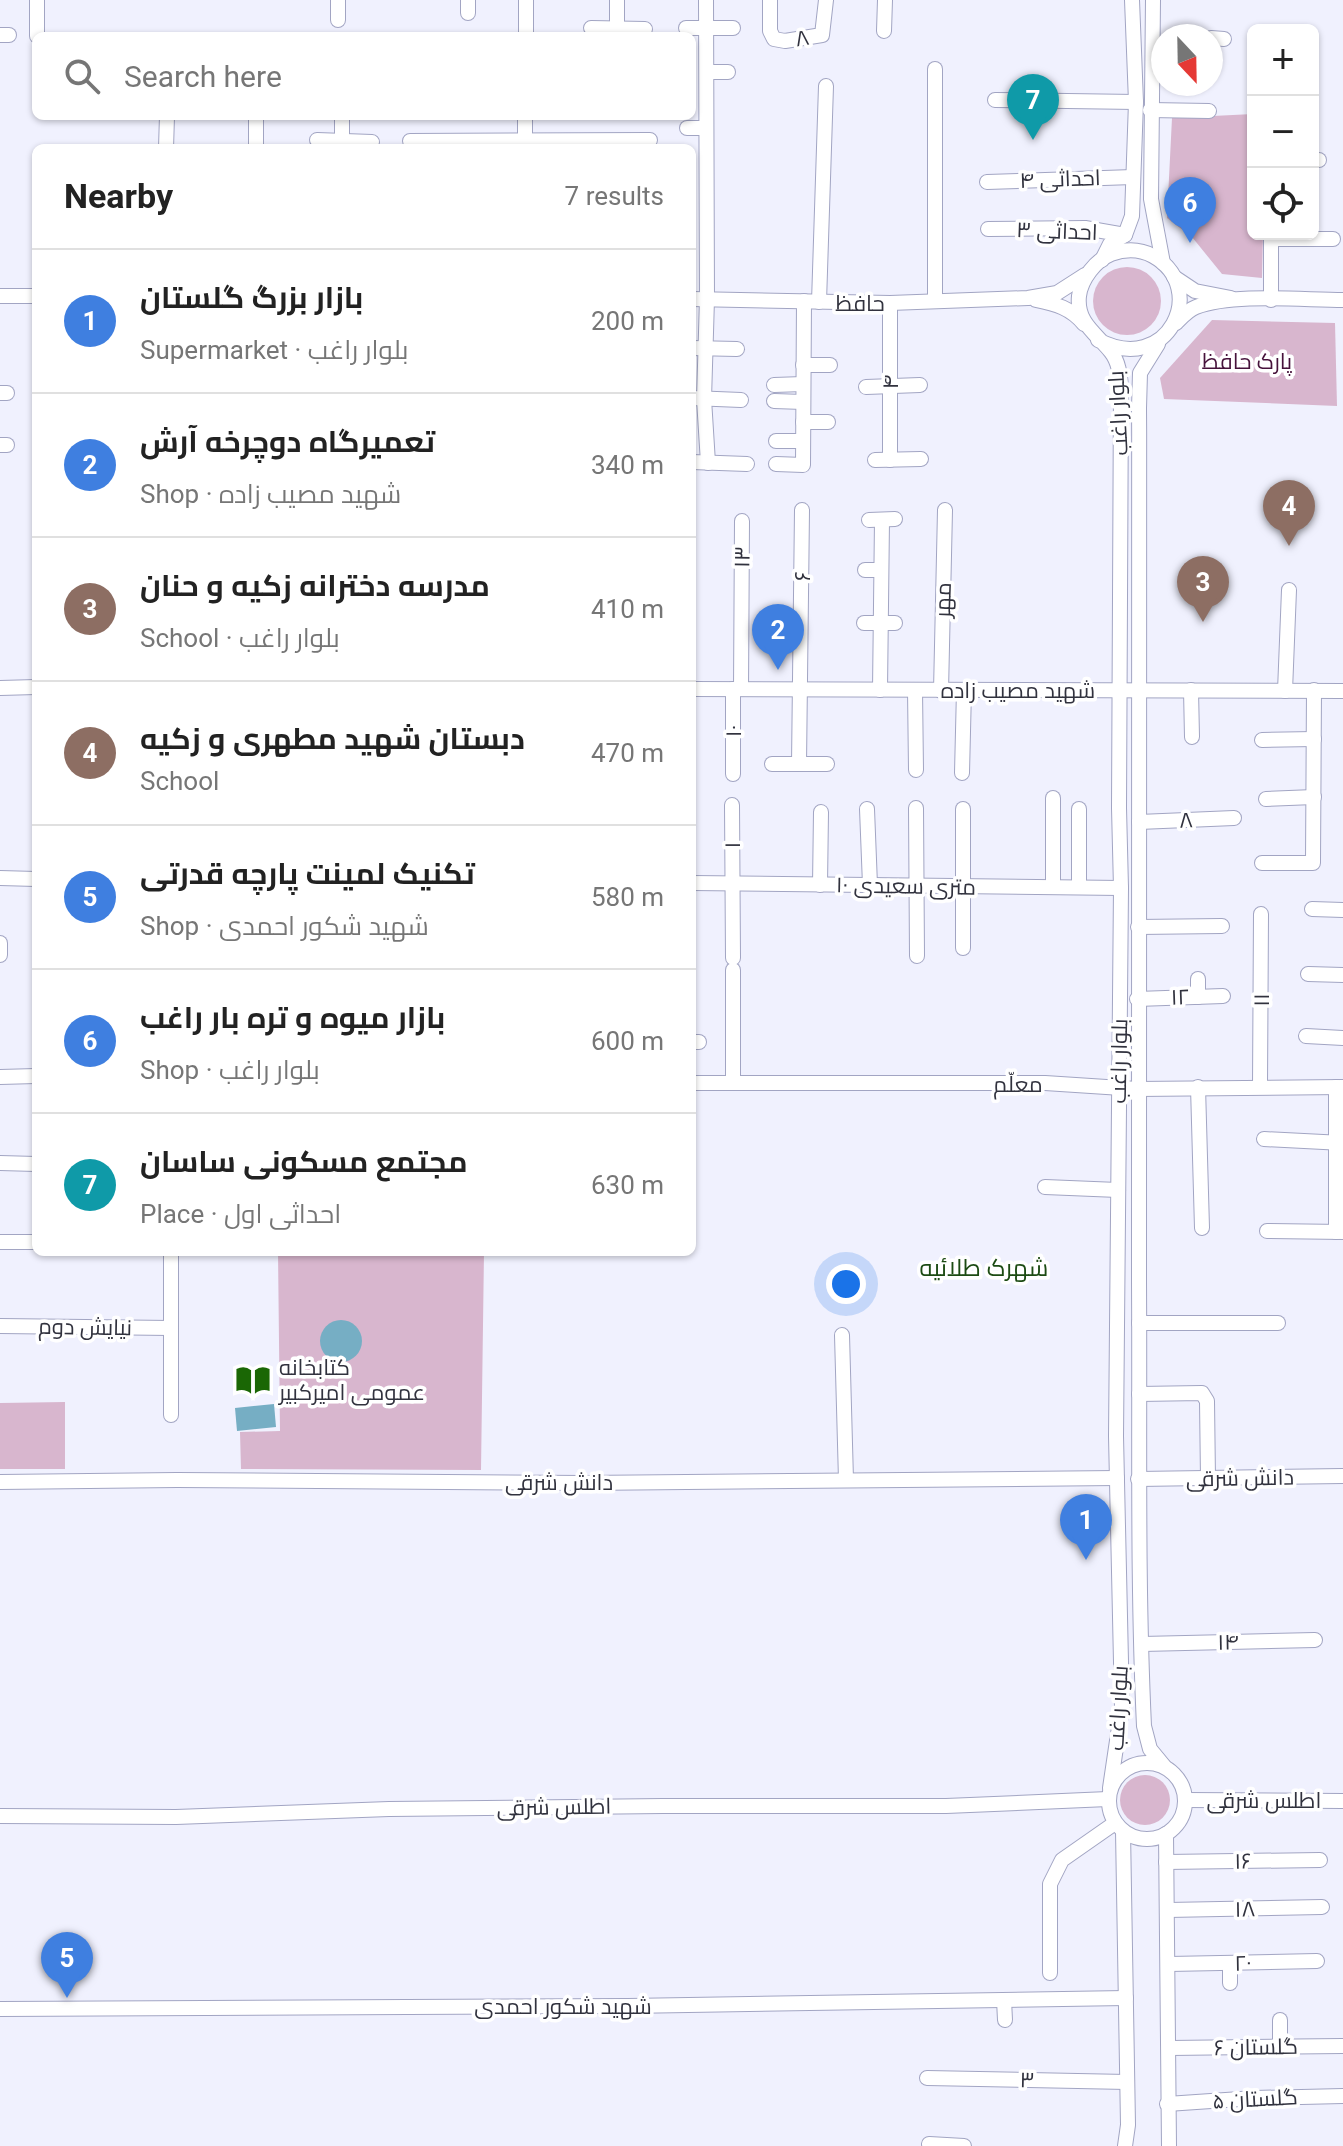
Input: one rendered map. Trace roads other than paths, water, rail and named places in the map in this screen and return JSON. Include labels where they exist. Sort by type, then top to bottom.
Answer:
[{"type":"street","points":[[37,0],[37,32]]},
{"type":"street","points":[[338,0],[338,20]]},
{"type":"street","points":[[526,0],[526,32]]},
{"type":"street","points":[[617,0],[617,28]]},
{"type":"street","points":[[706,0],[707,72],[699,97],[706,128],[698,399],[708,463]]},
{"type":"street","name":"۸","points":[[770,0],[770,31],[774,39],[785,41],[822,35],[826,0]]},
{"type":"street","points":[[884,31],[885,0]]},
{"type":"street","points":[[1096,266],[1110,244],[1125,235],[1132,216],[1136,102],[1132,0]]},
{"type":"street","points":[[1153,0],[1156,24]]},
{"type":"street","points":[[591,28],[645,29]]},
{"type":"street","points":[[686,28],[733,28]]},
{"type":"street","points":[[935,69],[935,301]]},
{"type":"street","points":[[707,72],[728,72]]},
{"type":"street","points":[[776,464],[803,465],[803,365],[812,302],[826,86]]},
{"type":"street","points":[[1152,96],[1151,199],[1163,263]]},
{"type":"street","points":[[995,100],[1136,102]]},
{"type":"street","points":[[1150,110],[1209,111]]},
{"type":"street","points":[[166,144],[167,120]]},
{"type":"street","points":[[256,120],[256,144]]},
{"type":"street","points":[[342,120],[342,144]]},
{"type":"street","points":[[525,120],[525,144]]},
{"type":"street","points":[[687,128],[706,128]]},
{"type":"street","points":[[317,140],[342,144],[372,142]]},
{"type":"street","points":[[410,141],[525,144],[650,140]]},
{"type":"street","name":"احداثی ۴","points":[[987,182],[1133,177]]},
{"type":"street","name":"احداثی ۳","points":[[988,229],[1085,228],[1125,235]]},
{"type":"street","points":[[1319,238],[1333,239]]},
{"type":"street","points":[[1271,240],[1271,300]]},
{"type":"street","points":[[1243,300],[1195,291],[1174,277],[1163,263],[1135,250],[1119,251],[1104,257],[1083,281],[1079,296],[1080,312],[1087,328],[1098,340],[1113,348],[1130,351],[1160,340],[1195,307],[1243,300],[1343,300]]},
{"type":"street","name":"حافظ","points":[[699,299],[890,303],[1028,298],[1057,293],[1077,283],[1096,266]]},
{"type":"street","points":[[1173,326],[1179,310],[1179,293],[1174,277]]},
{"type":"street","points":[[0,296],[32,296]]},
{"type":"street","name":"حافظ","points":[[1028,298],[1059,305],[1073,312],[1087,328]]},
{"type":"street","name":"۴","points":[[890,303],[890,460]]},
{"type":"street","name":"بلوار راغب","points":[[1098,340],[1111,352],[1120,373],[1117,1478],[1122,1707],[1109,1793]]},
{"type":"street","name":"بلوار راغب","points":[[1160,340],[1140,373],[1138,1479],[1145,1734],[1150,1749],[1164,1766]]},
{"type":"street","points":[[699,348],[737,349]]},
{"type":"street","points":[[803,365],[830,365]]},
{"type":"street","points":[[774,385],[803,384]]},
{"type":"street","points":[[866,387],[920,385]]},
{"type":"street","points":[[698,399],[741,400]]},
{"type":"street","points":[[774,401],[803,402]]},
{"type":"street","points":[[803,422],[828,422]]},
{"type":"street","points":[[776,441],[803,441]]},
{"type":"street","points":[[875,460],[921,459]]},
{"type":"street","points":[[696,462],[747,464]]},
{"type":"street","name":"۶","points":[[801,689],[802,510]]},
{"type":"street","name":"مهر","points":[[941,691],[945,510]]},
{"type":"street","points":[[880,690],[888,623],[881,570],[882,520]]},
{"type":"street","name":"۱۳","points":[[737,689],[742,521]]},
{"type":"street","points":[[865,570],[881,570]]},
{"type":"street","points":[[1285,691],[1289,590]]},
{"type":"street","points":[[864,623],[888,623]]},
{"type":"street","points":[[0,688],[32,687]]},
{"type":"street","name":"شهید مصیب زاده","points":[[696,689],[1343,691]]},
{"type":"street","name":"۱۰","points":[[733,774],[737,689]]},
{"type":"street","points":[[799,764],[801,689]]},
{"type":"street","points":[[915,690],[916,770]]},
{"type":"street","points":[[962,773],[964,690]]},
{"type":"street","points":[[1191,690],[1192,737]]},
{"type":"street","points":[[1262,863],[1313,863],[1314,690]]},
{"type":"street","points":[[1262,740],[1314,739]]},
{"type":"street","points":[[772,764],[827,764]]},
{"type":"street","points":[[1266,799],[1314,797]]},
{"type":"street","points":[[1053,798],[1053,887]]},
{"type":"street","name":"۱","points":[[732,805],[732,884]]},
{"type":"street","points":[[916,808],[917,956]]},
{"type":"street","points":[[867,809],[870,885]]},
{"type":"street","points":[[963,809],[963,948]]},
{"type":"street","points":[[1079,809],[1079,887]]},
{"type":"street","points":[[820,885],[821,812]]},
{"type":"street","name":"۸","points":[[1139,822],[1234,818]]},
{"type":"street","points":[[0,878],[32,879]]},
{"type":"street","name":"۱۰ متری سعیدی","points":[[696,883],[1121,888]]},
{"type":"street","points":[[732,884],[733,1083]]},
{"type":"street","points":[[1312,909],[1343,910]]},
{"type":"street","name":"۱۱","points":[[1260,1086],[1261,914]]},
{"type":"street","points":[[1138,927],[1222,926]]},
{"type":"street","points":[[0,943],[0,955]]},
{"type":"street","points":[[1308,974],[1343,975]]},
{"type":"street","points":[[1198,979],[1198,997]]},
{"type":"street","name":"۱۲","points":[[1137,999],[1223,996]]},
{"type":"street","points":[[1306,1036],[1343,1038]]},
{"type":"street","points":[[0,1077],[32,1076]]},
{"type":"street","name":"معلّم","points":[[696,1083],[1045,1083],[1137,1089],[1339,1087]]},
{"type":"street","points":[[1198,1087],[1202,1228]]},
{"type":"street","points":[[1267,1231],[1339,1232],[1339,1087]]},
{"type":"street","points":[[1264,1139],[1339,1143]]},
{"type":"street","points":[[0,1163],[32,1164]]},
{"type":"street","points":[[1045,1187],[1118,1190]]},
{"type":"street","points":[[0,1242],[32,1242]]},
{"type":"street","points":[[171,1256],[171,1415]]},
{"type":"street","points":[[1139,1323],[1278,1323]]},
{"type":"street","name":"نیایش دوم","points":[[0,1326],[171,1328]]},
{"type":"street","points":[[842,1335],[846,1480]]},
{"type":"street","points":[[1139,1394],[1202,1393],[1207,1401],[1208,1479]]},
{"type":"street","name":"دانش شرقی","points":[[1138,1479],[1343,1476]]},
{"type":"street","name":"دانش شرقی","points":[[0,1482],[583,1483],[1117,1478]]},
{"type":"street","name":"۱۴","points":[[1142,1644],[1315,1640]]},
{"type":"street","points":[[1151,1762],[1164,1766],[1180,1781],[1185,1800],[1180,1820],[1166,1834],[1144,1839],[1119,1827],[1109,1812],[1109,1793],[1117,1776],[1138,1763],[1151,1762]]},
{"type":"street","name":"اطلس شرقی","points":[[0,1816],[176,1817],[389,1809],[663,1806],[946,1806],[1109,1793]]},
{"type":"street","name":"اطلس شرقی","points":[[1185,1800],[1343,1801]]},
{"type":"street","points":[[1050,1973],[1050,1884],[1062,1860],[1119,1827]]},
{"type":"street","points":[[1119,1827],[1126,1998],[1128,2125],[1125,2146]]},
{"type":"street","points":[[1166,1834],[1169,2146]]},
{"type":"street","name":"۱۶","points":[[1166,1862],[1320,1860]]},
{"type":"street","name":"۱۸","points":[[1168,1910],[1322,1907]]},
{"type":"street","name":"۲۰","points":[[1169,1964],[1317,1961]]},
{"type":"street","points":[[1230,1963],[1230,1983]]},
{"type":"street","name":"شهید شکور احمدی","points":[[0,2009],[628,2006],[1126,1998]]},
{"type":"street","points":[[1004,2000],[1005,2020]]},
{"type":"street","points":[[1280,2020],[1280,2047]]},
{"type":"street","name":"گلستان ۶","points":[[1170,2048],[1343,2046]]},
{"type":"street","name":"۳","points":[[927,2078],[1127,2082]]},
{"type":"street","name":"گلستان ۵","points":[[1167,2104],[1343,2096]]},
{"type":"street","points":[[929,2144],[964,2146]]},
{"type":"water","points":[[341,1320],[356,1326],[362,1341],[356,1356],[341,1362],[326,1356],[320,1341],[326,1326]]},
{"type":"water","points":[[274,1404],[276,1427],[237,1431],[235,1408]]},
{"type":"place","name":"مجتمع مسکونی ساسان","points":[[1033,140]]},
{"type":"place","name":"بازار میوه و تره بار راغب","points":[[1190,243]]},
{"type":"place","name":"دبستان شهید مطهری و زکیه","points":[[1289,546]]},
{"type":"place","name":"مدرسه دخترانه زکیه و حنان","points":[[1203,622]]},
{"type":"place","name":"تعمیرگاه دوچرخه آرش","points":[[778,670]]},
{"type":"place","name":"کتابخانه عمومی امیرکبیر","points":[[253,1380]]},
{"type":"place","name":"بازار بزرگ گلستان","points":[[1086,1560]]},
{"type":"place","name":"تکنیک لمینت پارچه قدرتی","points":[[67,1998]]},
{"type":"district","name":"شهرک طلائیه","points":[[984,1268]]},
{"type":"park label","name":"پارک حافظ","points":[[1247,361]]}]
